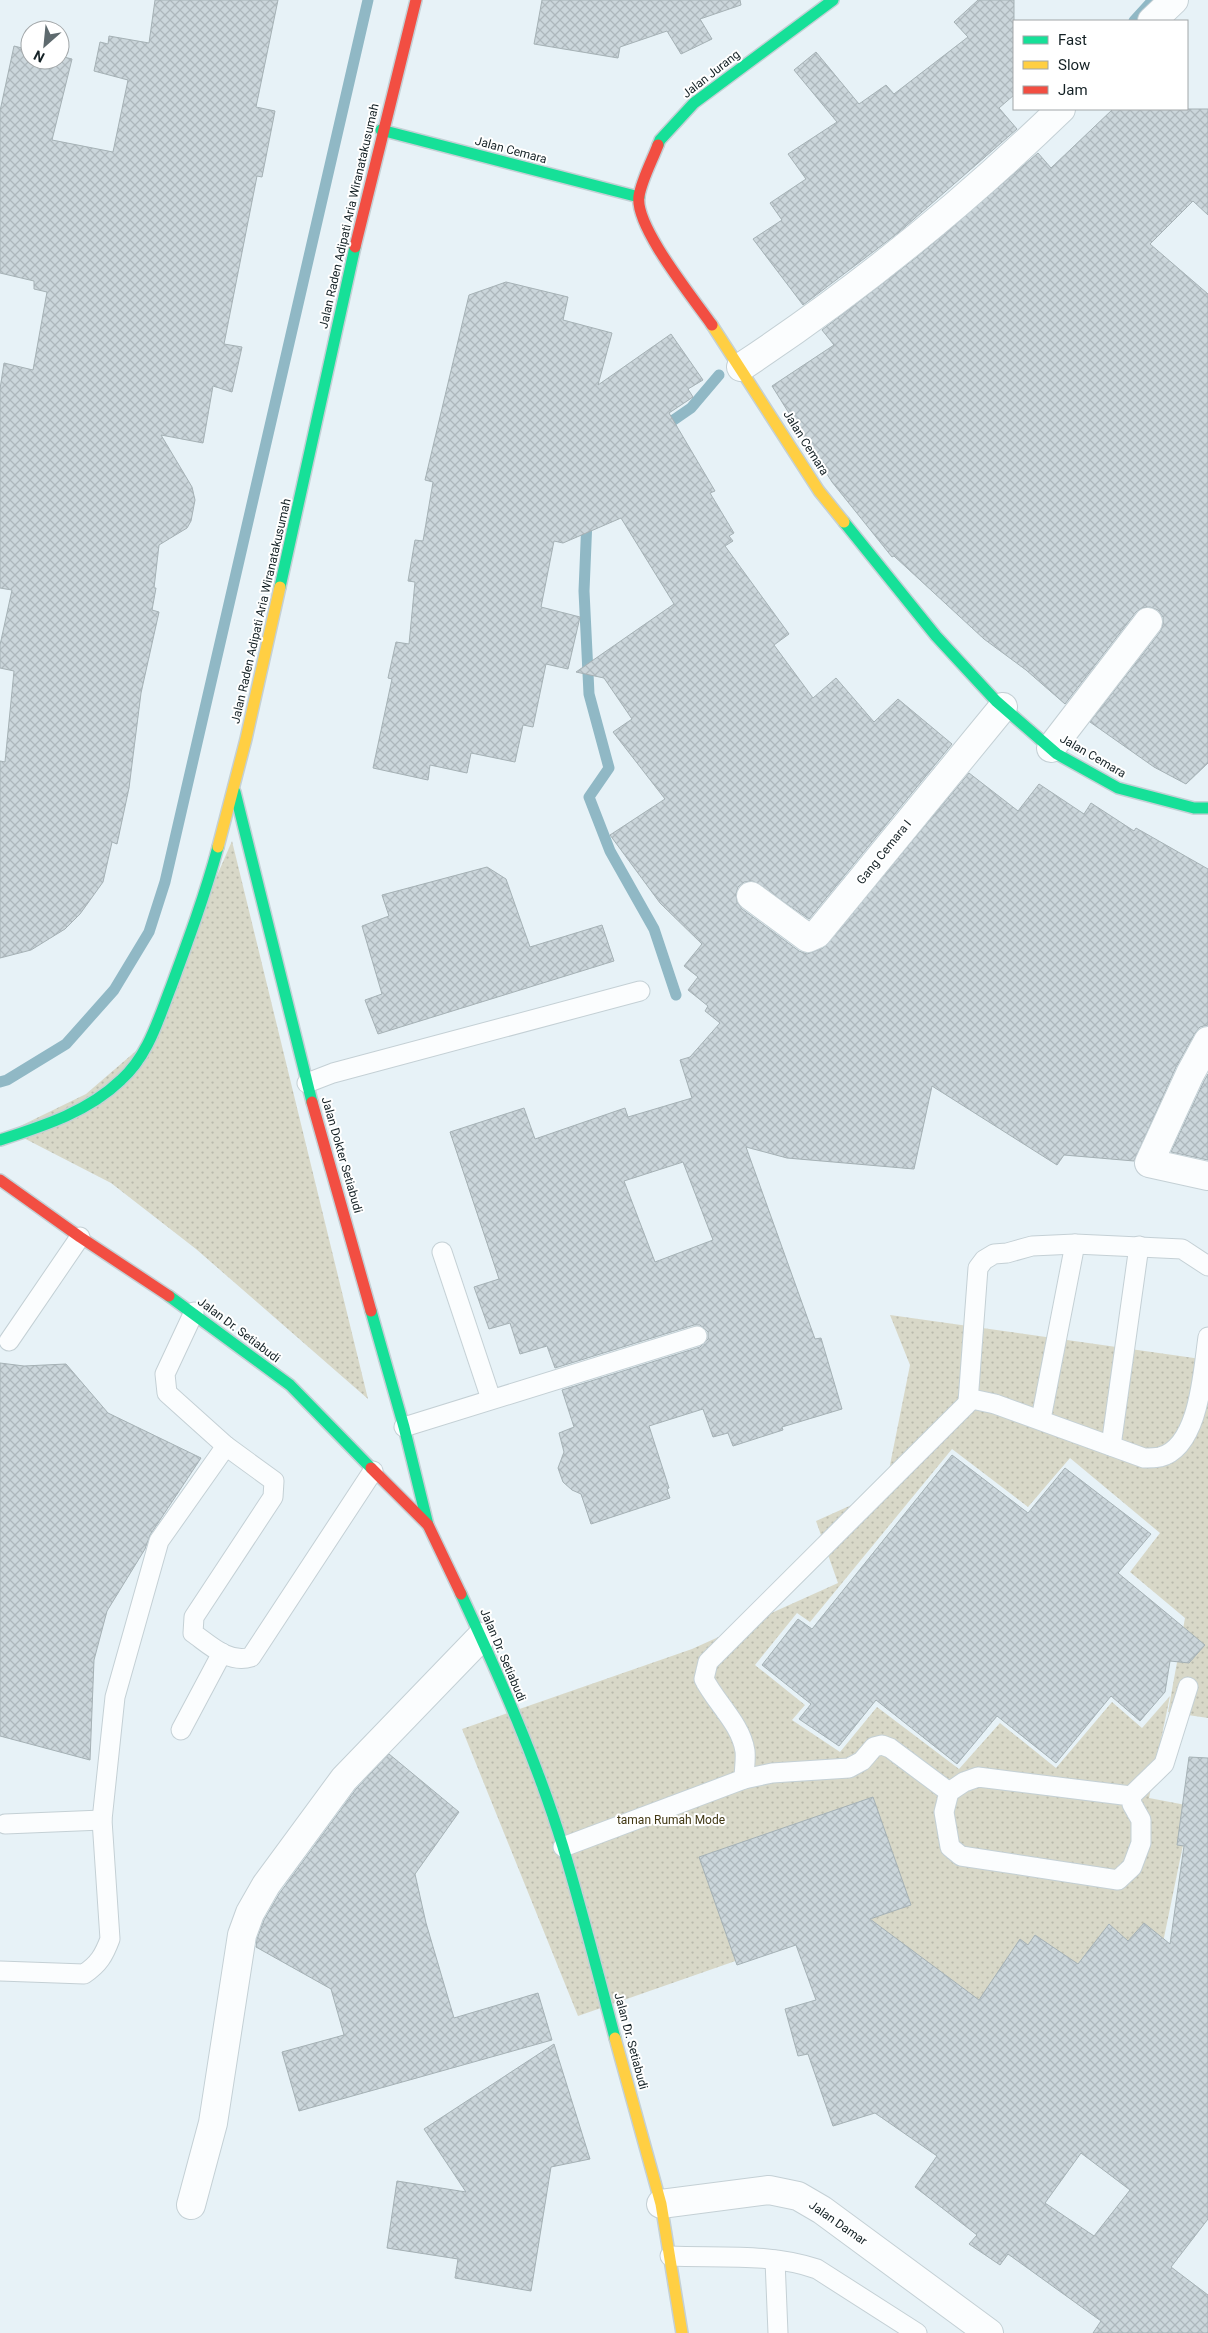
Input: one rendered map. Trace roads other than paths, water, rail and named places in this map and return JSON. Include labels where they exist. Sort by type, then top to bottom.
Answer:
[{"type":"main road","name":"Jalan Raden Adipati Aria Wiranatakusumah","points":[[0,1140],[43,1126],[106,1095],[137,1062],[149,1041],[186,949],[235,791],[382,130],[416,0]]},
{"type":"main road","name":"Jalan Jurang","points":[[639,197],[660,140],[694,103],[833,0]]},
{"type":"main road","name":"Jalan Cemara","points":[[382,130],[639,197],[642,220],[657,246],[741,367],[819,491],[936,636],[1003,707],[1058,754],[1118,788],[1194,808],[1208,808]]},
{"type":"main road","name":"Jalan Dokter Setiabudi","points":[[235,791],[307,1083],[404,1426],[428,1525]]},
{"type":"main road","name":"Jalan Dr. Setiabudi","points":[[0,1180],[80,1237],[194,1312],[290,1385],[428,1525],[481,1637],[541,1782],[563,1847],[661,2204],[682,2333]]},
{"type":"street","points":[[1153,20],[1174,0]]},
{"type":"street","points":[[741,367],[810,321],[878,271],[1034,136],[1060,110]]},
{"type":"street","points":[[1051,748],[1148,622]]},
{"type":"street","name":"Gang Cemara I","points":[[751,896],[808,938],[817,934],[1003,707]]},
{"type":"street","points":[[1208,1041],[1190,1074],[1149,1163],[1208,1176]]},
{"type":"street","points":[[191,2205],[213,2123],[242,1935],[250,1913],[266,1885],[344,1779],[481,1637]]},
{"type":"street","name":"Jalan Damar","points":[[661,2204],[768,2190],[798,2196],[822,2210],[989,2333]]},
{"type":"lane","points":[[307,1083],[333,1073],[640,991]]},
{"type":"lane","points":[[9,1341],[80,1237]]},
{"type":"lane","points":[[1041,1419],[1075,1244]]},
{"type":"lane","points":[[1208,1266],[1182,1249],[1139,1246],[1075,1244],[1032,1246],[1008,1253],[994,1254],[984,1260],[978,1268],[968,1402],[972,1399],[995,1404],[1041,1419],[1144,1458],[1161,1457],[1185,1436],[1196,1414],[1208,1337]]},
{"type":"lane","points":[[1111,1446],[1139,1246]]},
{"type":"lane","points":[[442,1252],[490,1399]]},
{"type":"lane","points":[[194,1312],[165,1374],[167,1393],[226,1446],[274,1481],[275,1490],[273,1497],[194,1617],[193,1633],[222,1654],[240,1660],[251,1656],[373,1471]]},
{"type":"lane","points":[[404,1426],[697,1336]]},
{"type":"lane","points":[[744,1779],[745,1751],[735,1726],[712,1695],[704,1679],[708,1662],[972,1399]]},
{"type":"lane","points":[[0,1971],[84,1974],[104,1956],[110,1939],[102,1820],[115,1697],[159,1541],[226,1446]]},
{"type":"lane","points":[[181,1730],[222,1654]]},
{"type":"lane","points":[[1131,1796],[1164,1764],[1188,1687]]},
{"type":"lane","points":[[563,1847],[744,1779],[772,1773],[849,1768],[862,1761],[874,1747],[882,1745],[890,1748],[949,1792]]},
{"type":"lane","points":[[978,1777],[1131,1796],[1132,1804],[1141,1820],[1140,1843],[1132,1867],[1118,1880],[961,1856],[950,1847],[947,1837],[944,1812],[949,1792],[978,1777]]},
{"type":"lane","points":[[5,1824],[102,1820]]},
{"type":"lane","points":[[670,2256],[775,2260],[817,2269],[917,2333]]},
{"type":"lane","points":[[775,2260],[778,2333]]},
{"type":"waterway","points":[[0,1082],[7,1080],[66,1044],[114,990],[149,932],[165,882],[368,0]]},
{"type":"waterway","points":[[1135,20],[1153,0]]},
{"type":"waterway","points":[[662,428],[691,408],[719,375]]},
{"type":"waterway","points":[[587,519],[584,591],[589,694],[609,768],[589,797],[610,851],[654,929],[676,995]]},
{"type":"park label","name":"taman Rumah Mode","points":[[671,1820]]}]
